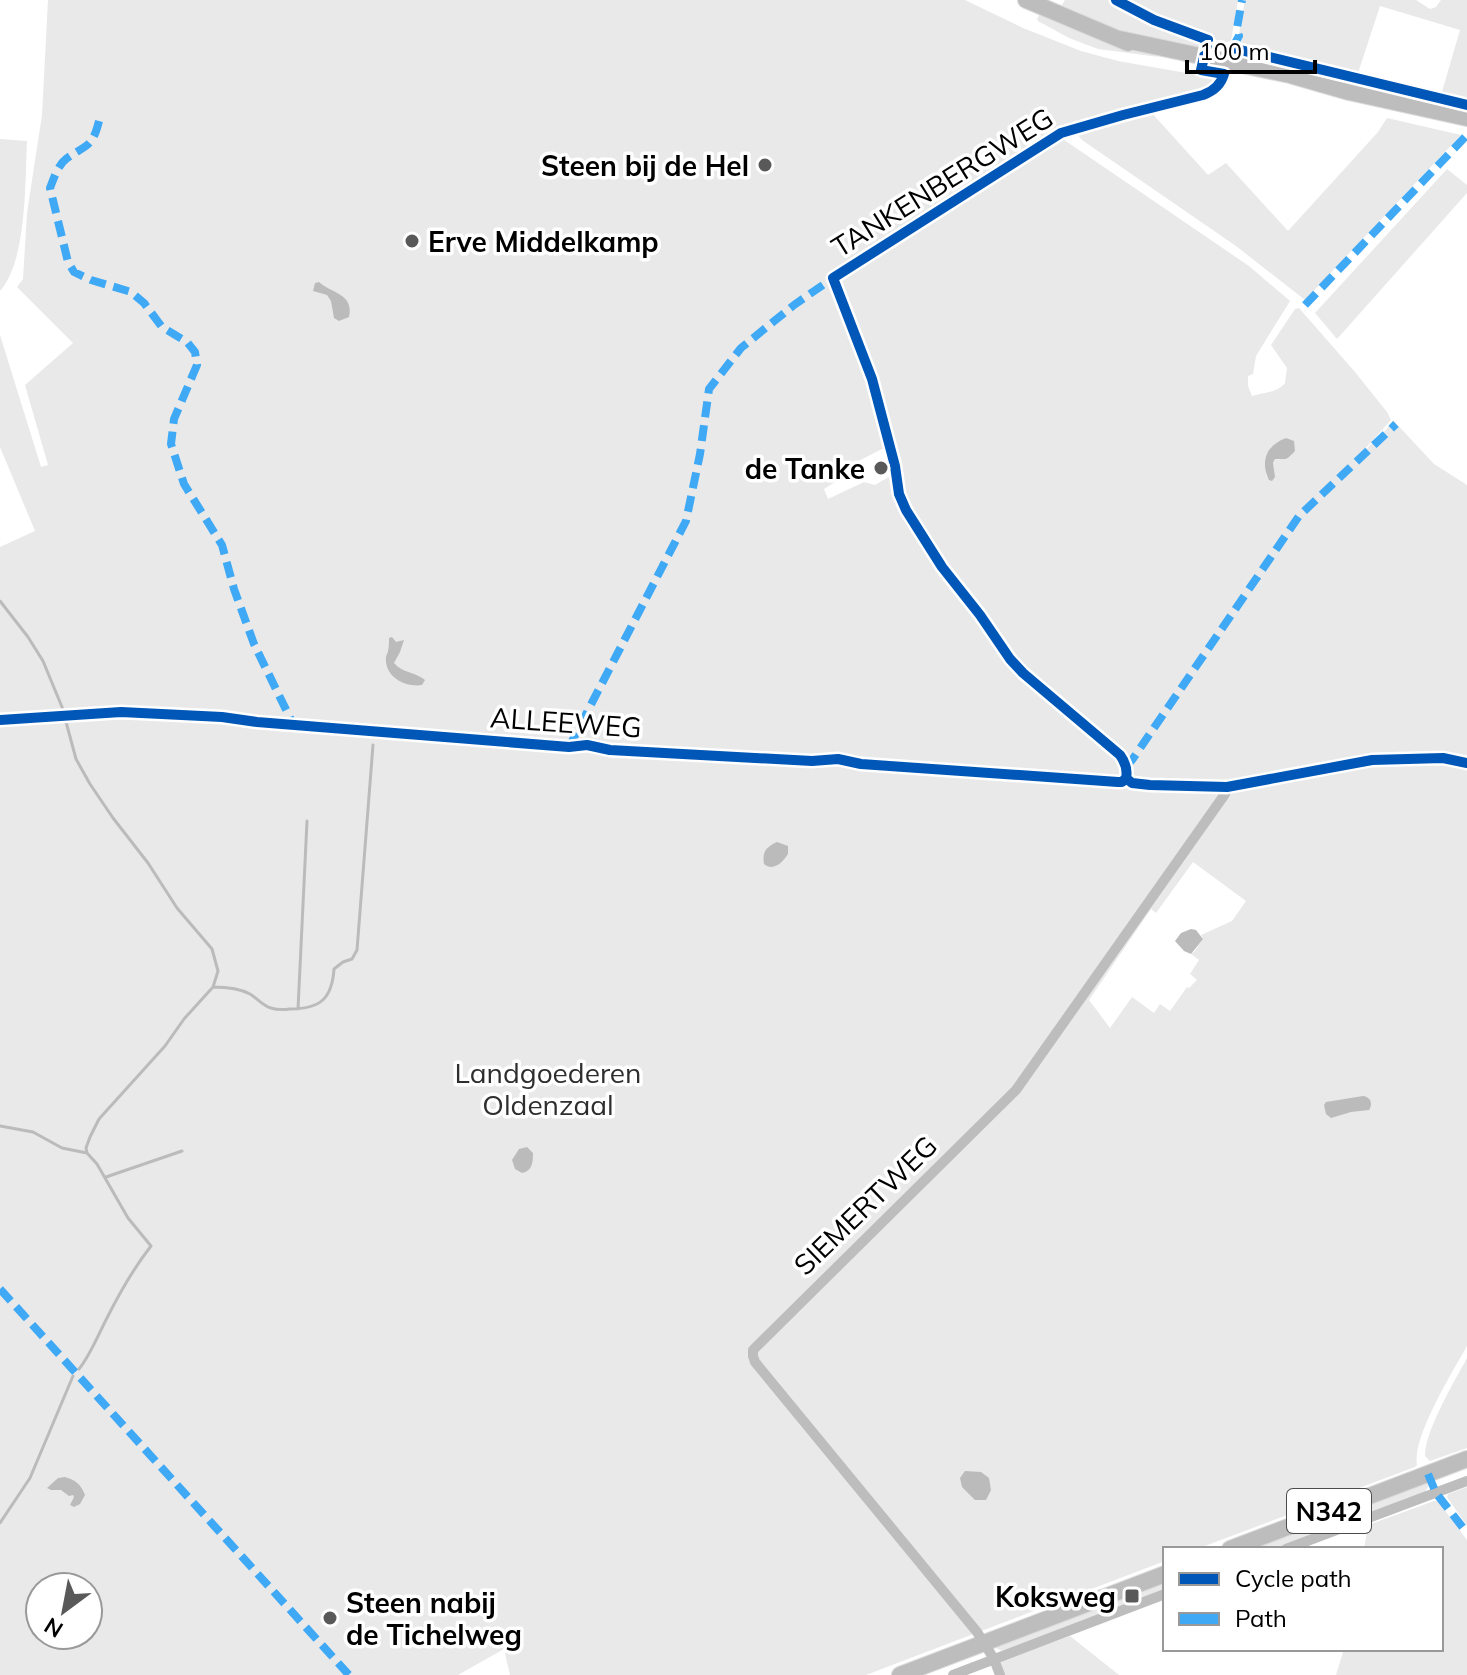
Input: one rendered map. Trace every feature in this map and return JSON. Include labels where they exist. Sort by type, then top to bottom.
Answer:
[{"type":"main road","points":[[1026,0],[1134,46],[1166,56],[1290,75],[1349,92],[1467,118]]},
{"type":"main road","name":"N342","points":[[1235,1547],[1467,1459]]},
{"type":"main road","points":[[900,1675],[1163,1575]]},
{"type":"street","name":"TANKENBERGWEG","points":[[1126,778],[1125,762],[1120,755],[1023,673],[1004,651],[942,567],[906,510],[899,494],[895,466],[872,379],[833,278],[1051,138],[1073,128],[1210,92],[1221,83],[1227,65]]},
{"type":"street","name":"ALLEEWEG","points":[[381,732],[569,747],[587,745],[610,750],[812,761],[838,759],[861,764],[1118,782],[1126,778]]},
{"type":"street","points":[[1126,778],[1132,783],[1150,785],[1227,787],[1372,760],[1443,758],[1467,763]]},
{"type":"street","name":"SIEMERTWEG","points":[[985,1643],[755,1362],[753,1350],[1016,1090],[1216,807],[1227,787]]},
{"type":"street","points":[[1291,1547],[1467,1481]]},
{"type":"street","points":[[953,1675],[1163,1595]]},
{"type":"street","points":[[985,1643],[1000,1675]]},
{"type":"green space","name":"Landgoederen Oldenzaal","points":[[48,0],[965,0],[1081,51],[1118,61],[1215,78],[1210,87],[1112,112],[1054,133],[1249,266],[1290,301],[1256,356],[1253,374],[1248,376],[1252,396],[1274,390],[1285,383],[1287,368],[1271,345],[1295,309],[1299,308],[1355,372],[1391,420],[1354,461],[1393,420],[1434,464],[1467,485],[1467,1346],[1427,1422],[1417,1453],[1417,1465],[1202,1547],[1163,1547],[1163,1562],[866,1675],[510,1675],[504,1649],[458,1675],[0,1675],[0,547],[35,531],[0,447],[0,335],[41,467],[48,465],[25,385],[73,343],[17,287],[23,279],[27,213],[42,115]],"holes":[[[1286,438],[1295,451],[1286,459],[1275,459],[1267,478],[1268,454],[1274,444]],[[886,447],[892,475],[875,485],[864,482],[828,499],[824,489],[835,482],[833,474]],[[1193,862],[1246,901],[1232,921],[1201,935],[1203,938],[1191,954],[1199,960],[1190,974],[1197,980],[1187,987],[1170,1011],[1160,1004],[1154,1013],[1132,997],[1110,1028],[1089,1000],[1151,909],[1156,913]]]},
{"type":"green space","points":[[1065,0],[1110,0],[1151,23],[1201,41],[1203,53],[1108,29],[1060,8]]},
{"type":"green space","points":[[1131,0],[1238,0],[1231,41],[1225,43],[1154,17]]},
{"type":"green space","points":[[1245,0],[1416,0],[1430,9],[1441,0],[1467,0],[1467,101],[1441,95],[1460,30],[1380,6],[1358,73],[1237,46]]},
{"type":"green space","points":[[1041,12],[1112,42],[1159,57],[1098,49],[1069,38],[1038,21]]},
{"type":"green space","points":[[1236,51],[1348,78],[1397,94],[1235,60]]},
{"type":"green space","points":[[1150,111],[1208,175],[1226,163],[1288,231],[1378,132],[1387,118],[1461,135],[1305,300],[1236,246],[1077,134],[1080,130]]},
{"type":"green space","points":[[0,139],[27,141],[20,241],[9,278],[0,291]]},
{"type":"green space","points":[[1447,169],[1467,185],[1467,193],[1337,339],[1315,313]]},
{"type":"green space","points":[[1467,1358],[1467,1448],[1430,1461],[1425,1456],[1429,1434]]},
{"type":"green space","points":[[1427,1482],[1429,1485],[1425,1492],[1403,1503],[1281,1547],[1247,1547]]},
{"type":"green space","points":[[1467,1487],[1467,1526],[1447,1497]]},
{"type":"green space","points":[[1438,1501],[1467,1540],[1467,1675],[1336,1675],[1343,1651],[1443,1651],[1443,1547],[1364,1547],[1368,1525]]},
{"type":"green space","points":[[1163,1578],[1163,1591],[1002,1651],[996,1648],[997,1643]]},
{"type":"green space","points":[[1070,1636],[1119,1675],[1002,1675],[1001,1661]]},
{"type":"shaded area","points":[[319,282],[345,299],[350,309],[349,317],[339,321],[334,318],[327,295],[313,291],[315,283]]},
{"type":"shaded area","points":[[1286,438],[1294,441],[1295,451],[1286,459],[1275,459],[1275,477],[1269,480],[1265,461],[1269,450]]},
{"type":"shaded area","points":[[389,638],[396,642],[404,640],[394,663],[425,680],[422,685],[403,683],[392,675],[386,657]]},
{"type":"shaded area","points":[[777,842],[788,846],[788,854],[778,865],[767,866],[764,864],[764,853]]},
{"type":"shaded area","points":[[1196,930],[1203,939],[1191,954],[1175,941],[1181,933]]},
{"type":"shaded area","points":[[1363,1096],[1370,1101],[1369,1110],[1331,1118],[1326,1114],[1326,1102]]},
{"type":"shaded area","points":[[527,1147],[533,1153],[532,1163],[522,1173],[515,1169],[512,1160],[519,1149]]},
{"type":"shaded area","points":[[965,1471],[981,1472],[989,1478],[991,1490],[986,1500],[975,1500],[962,1487],[960,1478]]},
{"type":"shaded area","points":[[65,1477],[77,1483],[85,1495],[74,1507],[70,1505],[73,1495],[47,1488],[58,1478]]},
{"type":"waterway","points":[[0,601],[43,661],[62,707],[76,759],[90,784],[177,908],[212,949],[218,971],[213,987]]},
{"type":"waterway","points":[[87,1153],[86,1148],[99,1119],[213,987],[241,990],[268,1007],[280,1010],[309,1007],[327,995],[334,969],[352,959],[357,950],[373,745]]},
{"type":"waterway","points":[[298,1009],[307,821]]},
{"type":"waterway","points":[[0,1126],[33,1132],[62,1148],[87,1153],[97,1164],[128,1218],[151,1246],[127,1281],[79,1369]]},
{"type":"waterway","points":[[106,1177],[182,1151]]},
{"type":"waterway","points":[[0,1523],[30,1478],[73,1376]]},
{"type":"marked path","points":[[1232,48],[1239,36],[1237,28],[1242,0]]},
{"type":"marked path","points":[[99,121],[91,141],[63,162],[50,188],[68,262],[74,272],[131,292],[144,303],[162,327],[187,342],[195,352],[197,365],[174,419],[171,444],[184,484],[222,545],[254,644],[293,724]]},
{"type":"marked path","points":[[1305,305],[1467,135]]},
{"type":"marked path","points":[[569,747],[686,521],[709,389],[741,348],[833,278]]},
{"type":"marked path","points":[[1126,767],[1299,516],[1396,424]]},
{"type":"marked path","points":[[0,1289],[349,1675]]},
{"type":"marked path","points":[[1428,1474],[1436,1493],[1467,1533]]},
{"type":"cycle path","points":[[1116,0],[1154,20],[1208,40],[1201,70],[1224,74],[1219,84],[1203,95],[1061,133],[833,278],[872,379],[895,466],[899,494],[906,510],[942,567],[1010,659],[1120,755],[1126,766],[1126,778]]},
{"type":"cycle path","points":[[1232,48],[1467,105]]},
{"type":"cycle path","points":[[0,720],[121,712],[222,717],[569,747],[587,745],[610,750],[812,761],[838,759],[861,764],[1118,782],[1126,778]]},
{"type":"cycle path","points":[[1126,778],[1132,783],[1150,785],[1227,787],[1372,760],[1443,758],[1467,763]]},
{"type":"place","name":"Steen bij de Hel","points":[[765,165]]},
{"type":"place","name":"Erve Middelkamp","points":[[412,241]]},
{"type":"place","name":"de Tanke","points":[[881,468]]},
{"type":"place","name":"Koksweg","points":[[1132,1596]]},
{"type":"place","name":"Steen nabij de Tichelweg","points":[[330,1618]]}]
